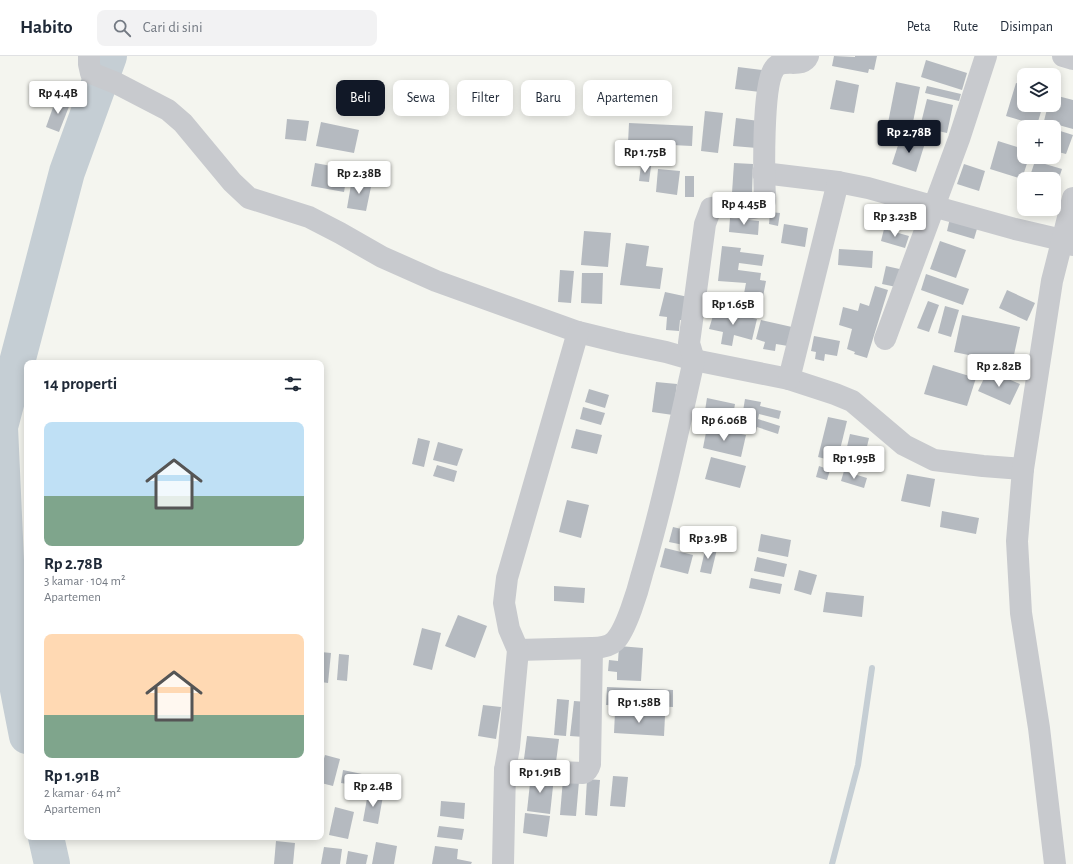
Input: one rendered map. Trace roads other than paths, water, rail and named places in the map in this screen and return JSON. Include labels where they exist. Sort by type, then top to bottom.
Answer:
[{"type":"street","points":[[518,650],[604,647],[614,642],[620,634],[636,596],[656,526],[694,360],[689,342],[705,224],[711,208],[724,206],[748,209],[758,207],[765,201],[764,173],[767,99],[770,77],[778,65],[783,63],[803,62],[807,60],[808,56]]},
{"type":"street","points":[[885,339],[959,139],[986,56]]},
{"type":"street","points":[[1063,56],[1073,59]]},
{"type":"street","points":[[90,64],[116,83],[168,110],[183,123],[232,182],[249,198],[308,217],[382,257],[436,281],[578,332],[666,352],[694,360],[789,379],[835,394],[852,401],[904,445],[934,460],[1023,469]]},
{"type":"street","points":[[764,173],[838,182],[868,188],[1015,230],[1067,243]]},
{"type":"street","points":[[789,379],[838,182]]},
{"type":"street","points":[[1056,864],[1039,728],[1021,613],[1018,541],[1023,469],[1052,281],[1067,243],[1073,198]]},
{"type":"street","points":[[503,864],[505,770],[509,747],[518,650],[509,629],[504,603],[508,578],[578,332]]},
{"type":"street","points":[[505,770],[587,772],[590,764],[592,648]]},
{"type":"waterway","points":[[24,721],[10,649],[0,427],[67,172],[109,56]]},
{"type":"waterway","points":[[832,864],[858,765],[872,668]]},
{"type":"waterway","points":[[47,840],[52,864]]},
{"type":"waterway","points":[[48,844],[65,864]]}]
